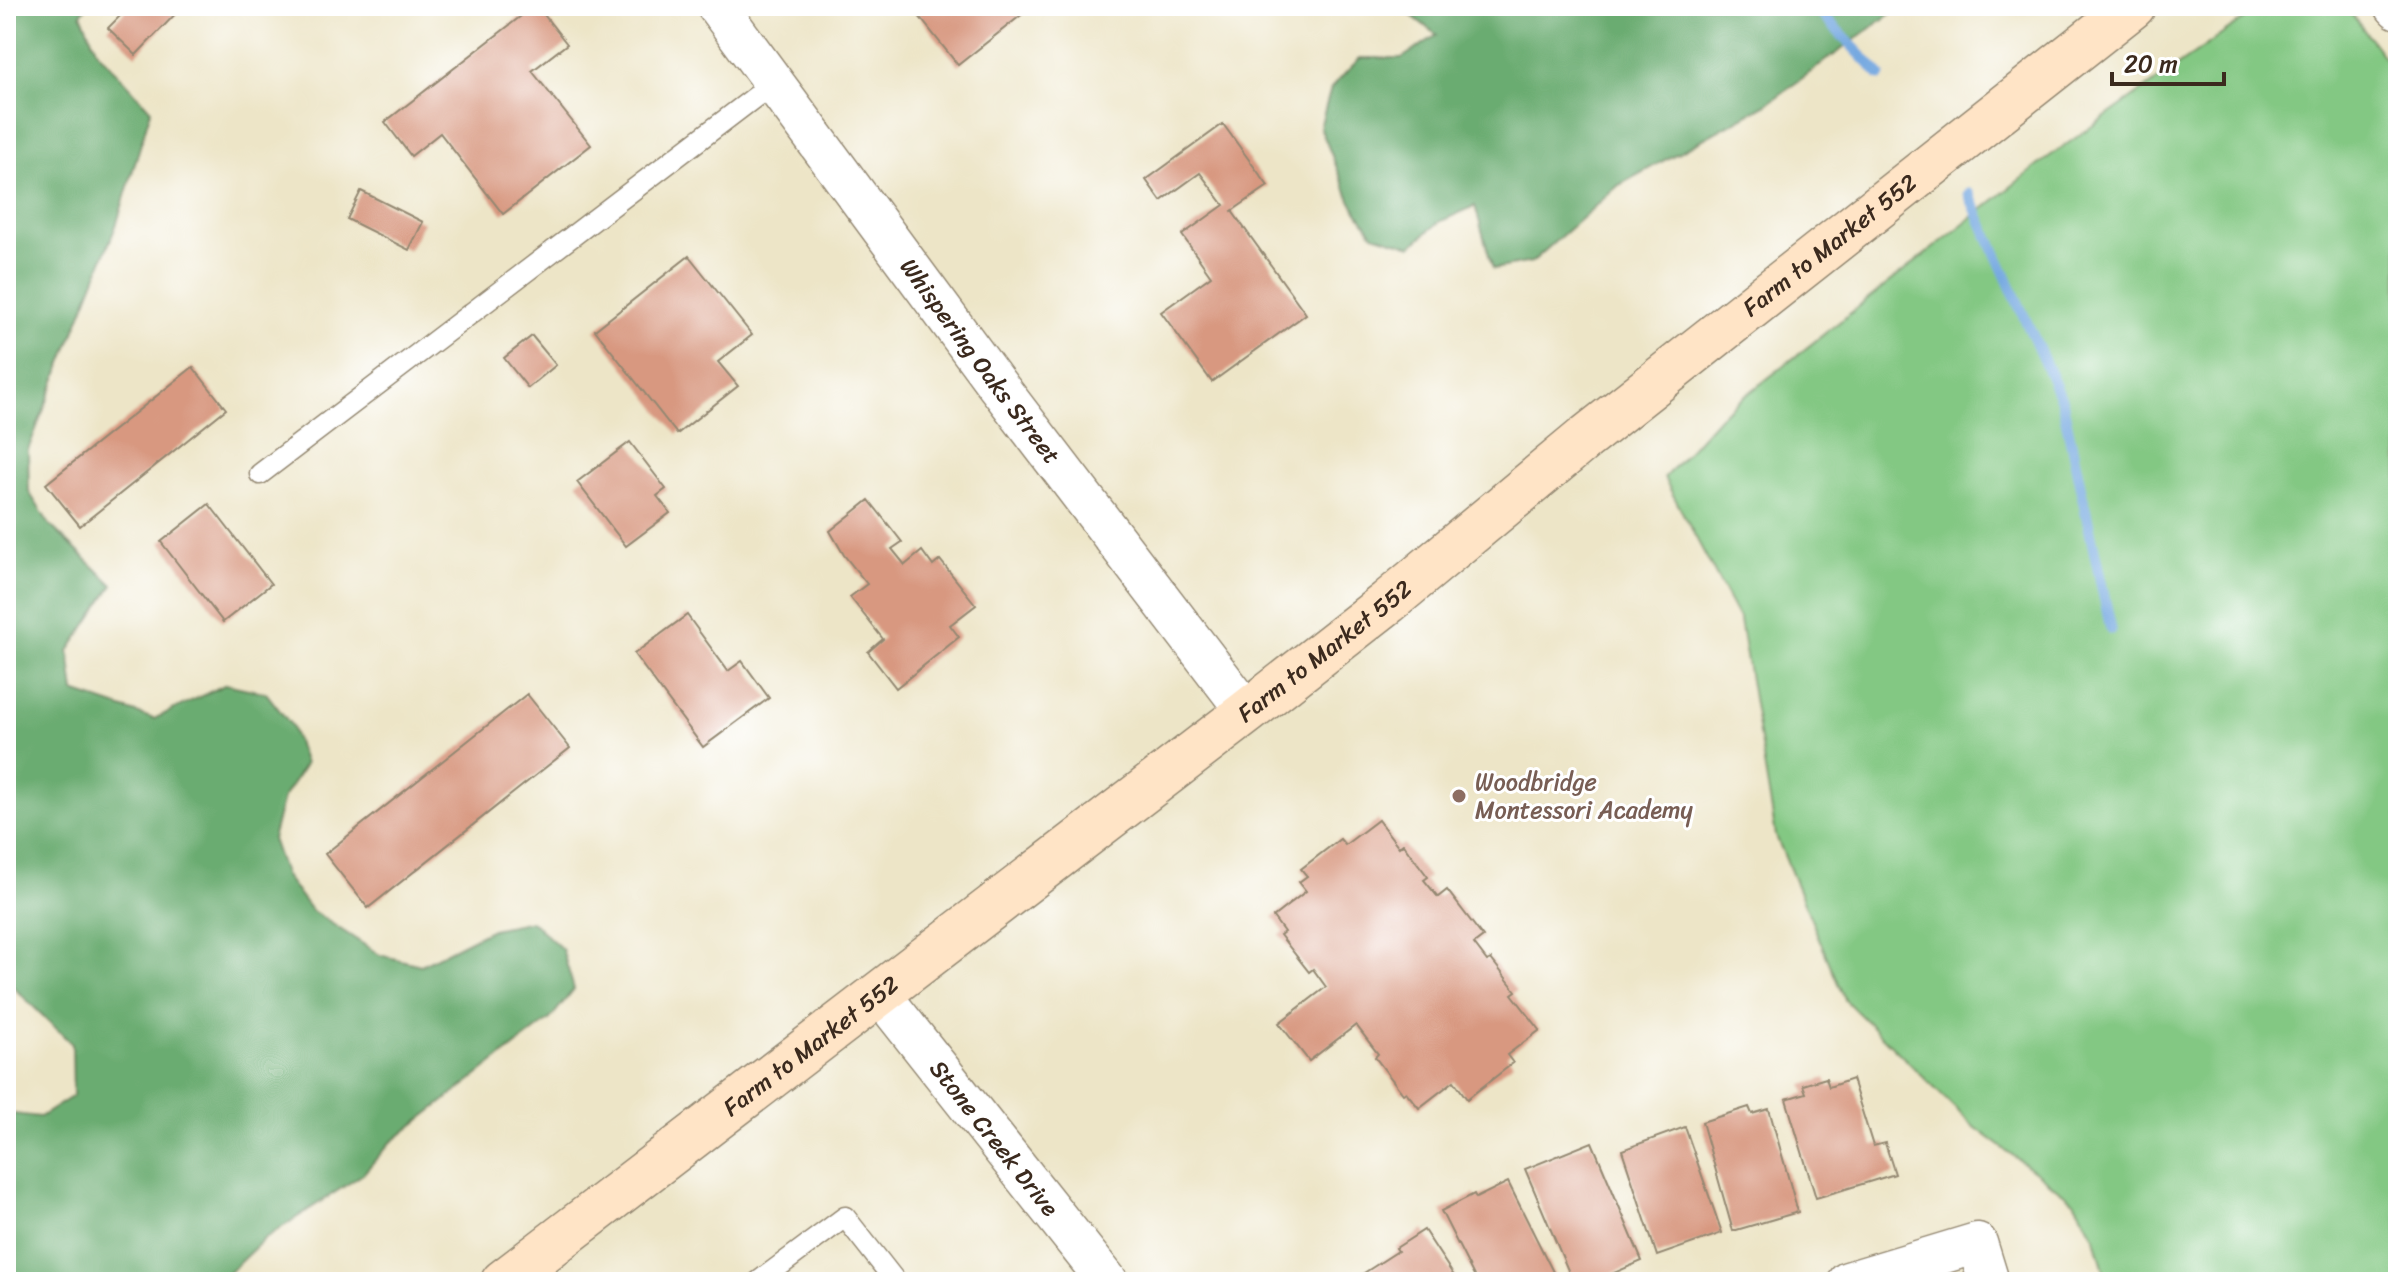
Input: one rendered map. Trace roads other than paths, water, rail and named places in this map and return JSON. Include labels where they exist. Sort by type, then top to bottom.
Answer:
[{"type":"main road","name":"Farm to Market 552","points":[[503,1282],[1388,602],[1584,439],[2133,6]]},
{"type":"street","name":"Whispering Oaks Street","points":[[717,6],[994,381],[1247,712]]},
{"type":"street","name":"Stone Creek Drive","points":[[880,994],[1108,1282]]},
{"type":"street","points":[[1848,1282],[1977,1243],[1989,1282]]},
{"type":"lane","points":[[260,474],[775,82]]},
{"type":"lane","points":[[758,1282],[845,1217],[896,1282]]},
{"type":"waterway","points":[[1814,6],[1880,75]]},
{"type":"waterway","points":[[1969,194],[2062,401],[2111,629]]},
{"type":"place","name":"Woodbridge Montessori Academy","points":[[1459,796]]}]
